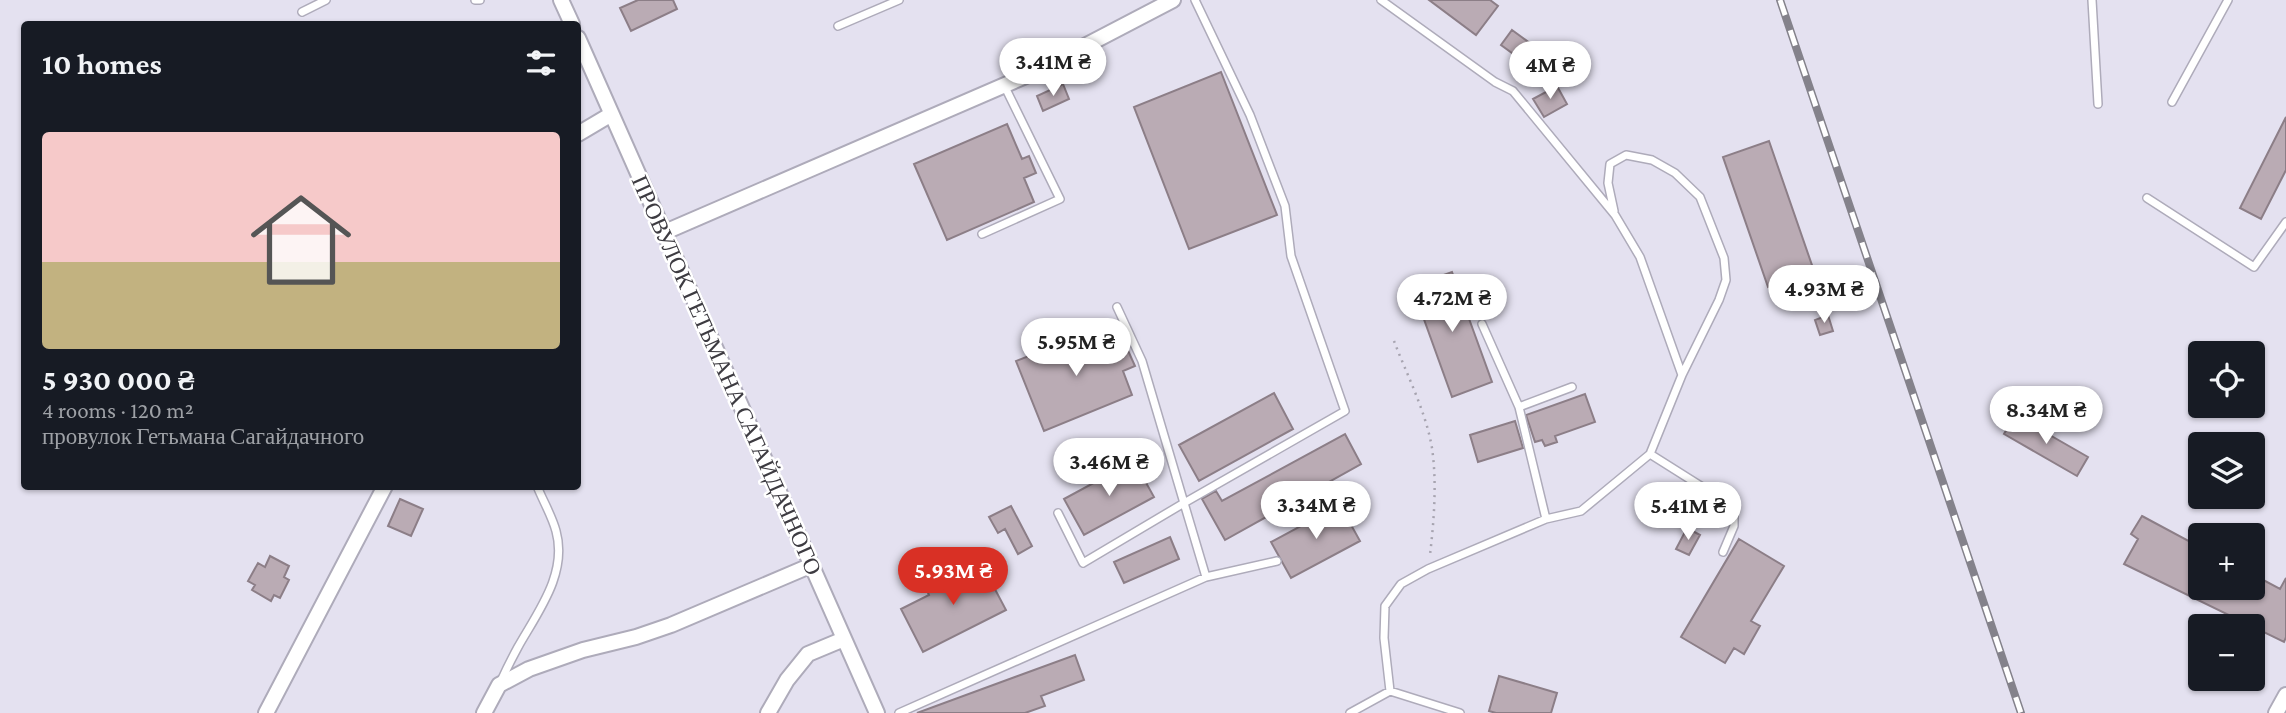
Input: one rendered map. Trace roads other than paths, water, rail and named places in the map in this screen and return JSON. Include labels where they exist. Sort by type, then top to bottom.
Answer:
[{"type":"street","points":[[561,0],[571,21]]},
{"type":"street","points":[[665,232],[1035,72],[1173,0]]},
{"type":"street","name":"ПРОВУЛОК ГЕТЬМАНА САГАЙДАЧНОГО","points":[[581,45],[877,713]]},
{"type":"street","points":[[581,132],[610,115]]},
{"type":"street","points":[[266,713],[383,490]]},
{"type":"street","points":[[484,713],[499,685],[529,668],[671,625],[812,565]]},
{"type":"street","points":[[768,713],[787,680],[808,654],[844,639]]},
{"type":"street","points":[[2276,713],[2286,697]]},
{"type":"lane","points":[[302,12],[326,0]]},
{"type":"lane","points":[[475,0],[480,0]]},
{"type":"lane","points":[[838,26],[899,0]]},
{"type":"lane","points":[[1058,513],[1083,563],[1345,411],[1291,256],[1285,206],[1250,115],[1195,0]]},
{"type":"lane","points":[[1381,0],[1495,82],[1513,91],[1615,215],[1640,257],[1682,375]]},
{"type":"lane","points":[[2092,0],[2098,104]]},
{"type":"lane","points":[[2172,102],[2228,0]]},
{"type":"lane","points":[[982,234],[1060,199],[1004,86]]},
{"type":"lane","points":[[1390,691],[1384,638],[1385,607],[1401,584],[1428,569],[1546,519],[1581,510],[1650,454],[1682,375],[1719,300],[1726,280],[1724,258],[1700,197],[1675,173],[1652,160],[1626,155],[1610,164],[1608,183],[1615,215]]},
{"type":"lane","points":[[2147,198],[2254,267],[2286,222]]},
{"type":"lane","points":[[1117,307],[1142,361],[1206,577]]},
{"type":"lane","points":[[1482,324],[1519,407],[1546,519]]},
{"type":"lane","points":[[1519,407],[1572,387]]},
{"type":"lane","points":[[1650,454],[1734,507],[1734,526],[1723,552]]},
{"type":"lane","points":[[499,685],[518,646],[543,606],[556,566],[557,532],[539,490]]},
{"type":"lane","points":[[899,713],[1206,577],[1277,561]]},
{"type":"lane","points":[[1350,713],[1390,691],[1460,713]]},
{"type":"railway","points":[[1780,0],[2021,713]]}]
